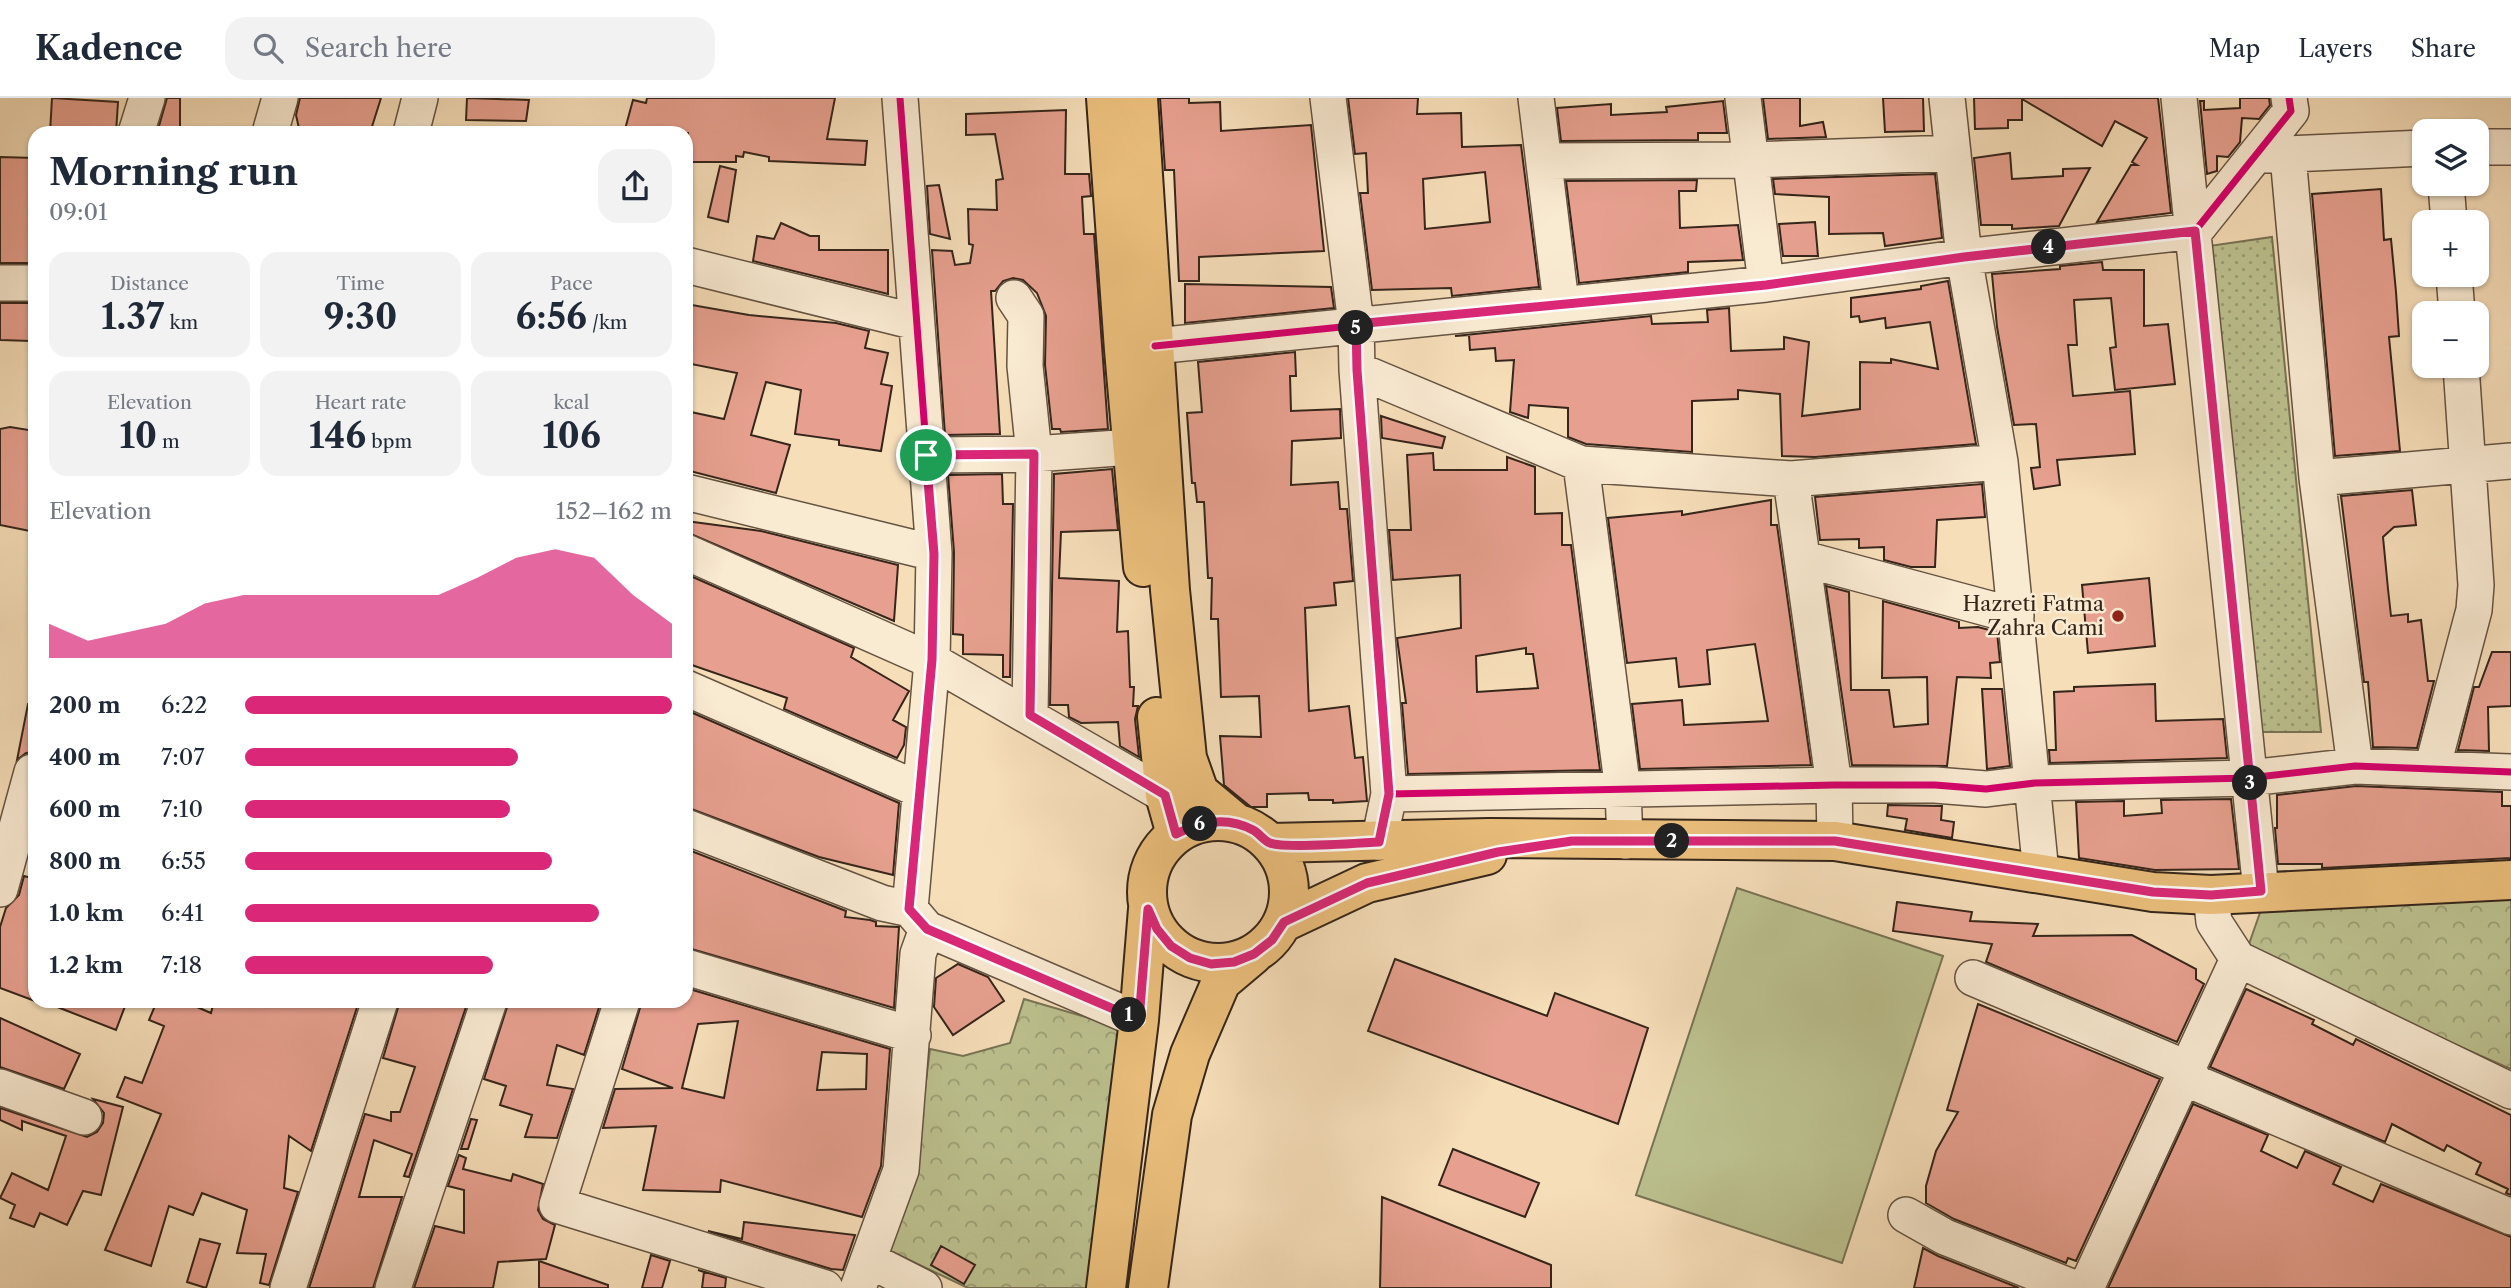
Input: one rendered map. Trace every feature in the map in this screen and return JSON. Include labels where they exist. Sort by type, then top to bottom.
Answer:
[{"type":"main road","points":[[1106,98],[1132,447],[1165,795],[1176,834]]},
{"type":"main road","points":[[1138,98],[1170,590],[1188,758],[1199,792],[1235,822],[1255,830],[1271,844],[1283,861],[1290,881],[1290,902],[1284,922],[1272,940],[1221,982],[1190,1054],[1172,1115],[1148,1288]]},
{"type":"main road","points":[[1106,1288],[1139,1020],[1148,909],[1147,881],[1157,855],[1176,834],[1194,825],[1214,821],[1235,822]]},
{"type":"main road","points":[[1271,844],[1489,838],[1572,841],[1835,841],[2153,892],[2211,895],[2511,880]]},
{"type":"main road","points":[[1284,922],[1367,883],[1498,852],[1572,841]]},
{"type":"main road","points":[[1148,909],[1157,929],[1171,946],[1190,958],[1211,964],[1234,962],[1254,954]]},
{"type":"street","points":[[139,126],[147,98]]},
{"type":"street","points":[[272,126],[280,98]]},
{"type":"street","points":[[413,126],[420,98]]},
{"type":"street","points":[[1328,98],[1356,324],[1357,370],[1389,794],[1379,842]]},
{"type":"street","points":[[1536,98],[1546,161],[1561,303]]},
{"type":"street","points":[[1742,98],[1766,285]]},
{"type":"street","points":[[1947,98],[1964,257],[2000,462],[2035,783],[2041,873]]},
{"type":"street","points":[[2179,98],[2195,231],[2261,891]]},
{"type":"street","points":[[892,100],[916,322],[934,554],[932,660],[920,790],[918,954],[901,1170],[864,1274],[924,1288]]},
{"type":"street","points":[[1155,346],[1561,303],[1766,285],[1964,257],[2195,231],[2271,155],[2293,102]]},
{"type":"street","points":[[2489,147],[2511,147]]},
{"type":"street","points":[[2271,155],[2412,149]]},
{"type":"street","points":[[1546,161],[1750,160],[1952,153]]},
{"type":"street","points":[[2271,155],[2355,766]]},
{"type":"street","points":[[693,267],[916,322]]},
{"type":"street","points":[[0,283],[28,283]]},
{"type":"street","points":[[1014,298],[1026,316],[1025,366],[1034,454],[1030,715]]},
{"type":"street","points":[[1357,370],[1581,464],[1791,479],[2000,462]]},
{"type":"street","points":[[2432,769],[2474,610],[2476,585],[2462,378]]},
{"type":"street","points":[[926,455],[1034,454],[1132,447]]},
{"type":"street","points":[[2317,478],[2511,461]]},
{"type":"street","points":[[1581,464],[1623,791],[1625,841]]},
{"type":"street","points":[[1791,479],[1835,785],[1835,841]]},
{"type":"street","points":[[693,494],[934,554]]},
{"type":"street","points":[[693,555],[932,660],[1165,795]]},
{"type":"street","points":[[1804,559],[2016,616]]},
{"type":"street","points":[[693,691],[920,790]]},
{"type":"street","points":[[1389,794],[1835,785],[1935,785],[1986,789],[2035,783],[2249,778],[2355,766],[2511,772]]},
{"type":"street","points":[[0,890],[28,787]]},
{"type":"street","points":[[693,830],[882,903],[1139,1020]]},
{"type":"street","points":[[2211,895],[2214,922],[2238,960],[2511,1091]]},
{"type":"street","points":[[2085,1288],[2238,960]]},
{"type":"street","points":[[693,969],[913,1035]]},
{"type":"street","points":[[1973,978],[2186,1068],[2196,1083],[2511,1217]]},
{"type":"street","points":[[288,1288],[378,1008]]},
{"type":"street","points":[[393,1288],[487,1008]]},
{"type":"street","points":[[620,1008],[557,1205],[825,1288]]},
{"type":"street","points":[[0,1087],[84,1118]]},
{"type":"street","points":[[1906,1215],[1945,1237],[2074,1288]]},
{"type":"green space","points":[[2272,237],[2321,732],[2258,732],[2209,246]]},
{"type":"green space","points":[[1737,888],[1943,956],[1842,1263],[1636,1195]]},
{"type":"green space","points":[[2511,897],[2511,1069],[2300,976],[2249,944],[2262,907]]},
{"type":"green space","points":[[1024,999],[1123,1028],[1093,1288],[968,1288],[884,1248],[915,1170],[930,1049],[963,1056],[1010,1043]]},
{"type":"building","points":[[52,98],[118,102],[116,126],[50,126]]},
{"type":"building","points":[[167,98],[180,98],[180,126],[159,126]]},
{"type":"building","points":[[300,98],[381,98],[372,126],[298,126],[296,115]]},
{"type":"building","points":[[467,98],[529,100],[526,121],[466,120]]},
{"type":"building","points":[[647,98],[835,98],[827,139],[867,141],[865,165],[769,161],[769,157],[744,152],[743,157],[736,156],[736,162],[693,162],[693,126],[626,126],[633,100],[646,103]]},
{"type":"building","points":[[1160,98],[1189,98],[1189,103],[1220,102],[1221,131],[1311,125],[1324,251],[1199,257],[1199,281],[1179,281],[1174,170],[1165,170]]},
{"type":"building","points":[[1348,98],[1418,98],[1417,114],[1461,113],[1462,147],[1521,145],[1539,287],[1452,296],[1451,288],[1372,290],[1360,193],[1368,193],[1366,153],[1355,154]],"holes":[[[1485,172],[1490,222],[1425,229],[1423,179]]]},
{"type":"building","points":[[1763,98],[1800,98],[1800,126],[1823,122],[1826,137],[1768,139]]},
{"type":"building","points":[[1883,98],[1923,98],[1924,131],[1885,132]]},
{"type":"building","points":[[1974,98],[2158,98],[2171,213],[2097,222],[2131,165],[2137,165],[2132,162],[2147,138],[2115,121],[2102,146],[2022,99],[2022,120],[2008,120],[2008,128],[1975,129]]},
{"type":"building","points":[[2240,98],[2269,98],[2270,105],[2259,119],[2242,118],[2240,142],[2228,157],[2217,156],[2217,171],[2207,174],[2200,101],[2204,101],[2204,110],[2240,108]]},
{"type":"building","points":[[1723,101],[1727,133],[1698,133],[1698,140],[1561,141],[1557,108],[1611,104],[1611,115],[1667,112],[1666,107]]},
{"type":"building","points":[[1066,110],[1065,174],[1089,174],[1091,196],[1082,197],[1084,234],[1094,234],[1108,429],[1061,432],[1060,429],[1052,429],[1045,365],[1046,316],[1037,293],[1023,280],[1013,278],[1003,281],[995,291],[991,291],[1000,434],[945,435],[932,250],[952,251],[955,265],[970,263],[973,245],[969,244],[968,209],[997,210],[996,180],[1003,179],[995,134],[966,135],[966,114]]},
{"type":"building","points":[[2010,153],[2012,179],[2063,176],[2063,169],[2090,168],[2059,226],[2012,229],[2012,225],[1981,225],[1974,158]]},
{"type":"building","points":[[0,157],[28,158],[28,263],[0,263]]},
{"type":"building","points":[[720,166],[736,170],[728,222],[708,217]]},
{"type":"building","points":[[1935,174],[1942,238],[1885,246],[1883,233],[1829,234],[1829,197],[1775,194],[1773,179]]},
{"type":"building","points":[[1697,180],[1696,191],[1679,191],[1680,228],[1738,225],[1743,260],[1688,262],[1688,272],[1579,283],[1566,181]]},
{"type":"building","points":[[939,185],[950,239],[930,234],[927,186]]},
{"type":"building","points":[[2381,189],[2384,240],[2391,239],[2396,292],[2399,336],[2389,337],[2400,451],[2335,456],[2312,194]]},
{"type":"building","points":[[1815,222],[1818,256],[1783,256],[1779,224]]},
{"type":"building","points":[[781,223],[810,236],[819,236],[819,250],[888,250],[888,294],[753,261],[757,236],[774,239]]},
{"type":"building","points":[[2102,262],[2103,270],[2144,270],[2144,326],[2168,324],[2175,384],[2115,390],[2110,348],[2116,347],[2111,298],[2074,300],[2077,345],[2068,345],[2073,396],[2130,391],[2135,454],[2057,460],[2060,485],[2034,489],[2031,468],[2040,467],[2036,424],[2014,425],[1997,327],[1992,274],[2060,269],[2060,266]]},
{"type":"building","points":[[1948,281],[1976,444],[1815,457],[1782,456],[1780,394],[1738,390],[1738,399],[1692,401],[1692,452],[1586,444],[1568,437],[1568,408],[1529,405],[1528,418],[1510,412],[1514,360],[1496,361],[1495,348],[1470,350],[1469,335],[1455,336],[1651,316],[1652,324],[1708,322],[1707,310],[1729,308],[1731,351],[1784,349],[1784,337],[1809,342],[1802,416],[1860,409],[1860,362],[1891,363],[1891,359],[1938,369],[1930,322],[1886,328],[1885,318],[1860,322],[1859,316],[1851,317],[1851,298],[1921,289],[1921,286]]},
{"type":"building","points":[[1185,284],[1331,287],[1334,308],[1185,323]]},
{"type":"building","points":[[0,303],[28,303],[28,341],[0,340]]},
{"type":"building","points":[[693,305],[749,315],[836,323],[869,331],[865,348],[888,353],[881,384],[892,386],[881,451],[839,445],[839,440],[795,434],[801,390],[766,382],[751,435],[790,445],[776,493],[693,472],[693,412],[724,419],[737,373],[693,364]]},
{"type":"building","points":[[1295,352],[1296,376],[1290,376],[1291,411],[1340,409],[1341,438],[1292,441],[1291,485],[1338,482],[1340,509],[1347,509],[1353,581],[1334,583],[1336,605],[1305,608],[1309,711],[1349,706],[1355,758],[1363,757],[1367,801],[1333,803],[1333,800],[1309,800],[1308,793],[1267,794],[1267,807],[1251,807],[1224,785],[1220,736],[1261,737],[1259,696],[1221,697],[1218,619],[1211,619],[1212,578],[1208,578],[1204,502],[1197,502],[1195,483],[1192,483],[1187,413],[1202,412],[1198,362]]},
{"type":"building","points":[[1381,416],[1445,437],[1442,448],[1382,438]]},
{"type":"building","points":[[10,427],[28,430],[28,531],[0,525],[0,429]]},
{"type":"building","points":[[1433,453],[1434,470],[1507,470],[1507,457],[1535,467],[1535,514],[1562,513],[1562,545],[1571,545],[1600,770],[1408,774],[1402,703],[1406,703],[1397,638],[1461,628],[1460,575],[1393,580],[1389,530],[1411,530],[1407,455]],"holes":[[[1526,648],[1526,654],[1533,654],[1538,688],[1477,692],[1476,656]]]},
{"type":"building","points":[[1112,469],[1118,530],[1061,532],[1059,578],[1119,581],[1117,632],[1128,631],[1130,687],[1134,687],[1133,706],[1138,706],[1135,719],[1139,757],[1120,746],[1118,722],[1081,723],[1069,717],[1068,705],[1050,705],[1054,474]]},
{"type":"building","points":[[1002,474],[1003,504],[1013,504],[1010,677],[1003,677],[1003,655],[963,654],[963,635],[953,634],[954,552],[948,475]]},
{"type":"building","points":[[1982,484],[1985,517],[1937,520],[1935,567],[1911,567],[1884,560],[1884,547],[1859,548],[1859,539],[1820,540],[1815,497]]},
{"type":"building","points":[[2412,490],[2416,525],[2394,527],[2383,537],[2391,616],[2408,614],[2408,622],[2421,620],[2428,681],[2434,681],[2417,748],[2373,747],[2368,682],[2364,682],[2341,496]]},
{"type":"building","points":[[1771,500],[1771,525],[1777,525],[1811,765],[1640,769],[1632,704],[1682,700],[1684,725],[1768,721],[1755,644],[1707,650],[1710,684],[1679,687],[1676,658],[1627,663],[1608,518],[1682,511],[1682,515]]},
{"type":"building","points":[[693,522],[761,531],[898,565],[894,621],[693,535]]},
{"type":"building","points":[[693,577],[854,648],[851,657],[909,691],[893,720],[906,727],[904,745],[897,758],[784,709],[787,698],[693,665]]},
{"type":"building","name":"Hazreti Fatma Zahra Cami","points":[[2149,578],[2155,646],[2088,653],[2082,585]]},
{"type":"building","points":[[1826,586],[1849,592],[1851,690],[1889,690],[1894,727],[1928,724],[1927,677],[1882,678],[1883,601],[1959,622],[1959,628],[1978,627],[1997,632],[2000,662],[1990,663],[1991,678],[1957,677],[1947,766],[1852,765]]},
{"type":"building","points":[[2492,652],[2511,652],[2511,706],[2488,707],[2489,751],[2458,750],[2474,687],[2479,687]]},
{"type":"building","points":[[2155,684],[2156,721],[2223,719],[2227,758],[2050,763],[2049,750],[2056,750],[2054,692],[2074,691],[2074,687]]},
{"type":"building","points":[[1982,689],[2002,689],[2010,766],[1987,769]]},
{"type":"building","points":[[28,704],[28,753],[17,760]]},
{"type":"building","points":[[693,713],[899,803],[893,875],[819,857],[693,810]]},
{"type":"building","points":[[2356,786],[2502,792],[2502,806],[2511,806],[2511,858],[2322,868],[2322,864],[2278,864],[2275,828],[2277,795]]},
{"type":"building","points":[[2231,799],[2239,869],[2155,870],[2079,858],[2076,802],[2124,801],[2124,816],[2162,813],[2161,800]]},
{"type":"building","points":[[1888,805],[1942,806],[1941,820],[1954,822],[1952,838],[1905,830],[1907,819],[1887,816]]},
{"type":"building","points":[[693,852],[846,911],[845,917],[870,920],[876,922],[876,926],[899,927],[894,1008],[693,949]]},
{"type":"building","points":[[24,876],[28,877],[28,998],[0,988],[0,927],[6,908],[19,895]]},
{"type":"building","points":[[1897,902],[1972,912],[1970,921],[2038,924],[2033,936],[2132,935],[2196,969],[2196,979],[2204,984],[2177,1042],[1986,962],[1992,944],[1893,931]]},
{"type":"building","points":[[1395,959],[1547,1016],[1555,993],[1648,1028],[1618,1124],[1368,1031]]},
{"type":"building","points":[[958,964],[988,977],[1004,1001],[953,1035],[934,1007],[936,978]]},
{"type":"building","points":[[2246,989],[2314,1020],[2312,1024],[2353,1045],[2356,1039],[2511,1115],[2511,1195],[2506,1193],[2508,1189],[2476,1174],[2481,1163],[2447,1145],[2444,1151],[2392,1124],[2385,1142],[2210,1067]]},
{"type":"building","points":[[693,990],[890,1049],[881,1166],[862,1217],[721,1180],[720,1192],[643,1190],[656,1126],[603,1128],[615,1089],[673,1088],[622,1069],[640,1008],[693,1008]],"holes":[[[738,1021],[724,1098],[682,1088],[698,1024]],[[822,1052],[867,1054],[866,1089],[817,1090]]]},
{"type":"building","points":[[1978,1004],[2160,1079],[2076,1261],[2068,1258],[2066,1263],[1954,1219],[1926,1203],[1926,1186],[1936,1151],[1958,1112],[1947,1110]]},
{"type":"building","points":[[60,1008],[124,1008],[116,1030]]},
{"type":"building","points":[[154,1008],[199,1008],[211,1013],[212,1008],[357,1008],[311,1151],[289,1136],[284,1188],[298,1192],[269,1285],[260,1283],[266,1254],[237,1253],[247,1210],[202,1193],[193,1215],[169,1206],[151,1266],[105,1250],[161,1114],[117,1097],[125,1077],[142,1083],[164,1026],[149,1020]]},
{"type":"building","points":[[398,1008],[466,1008],[409,1177],[404,1176],[412,1154],[374,1140],[359,1197],[402,1197],[373,1288],[309,1288],[365,1114],[391,1121],[391,1112],[400,1112],[415,1067],[383,1058]]},
{"type":"building","points":[[507,1008],[599,1008],[584,1055],[557,1045],[547,1085],[573,1089],[557,1138],[525,1137],[532,1115],[500,1105],[506,1086],[484,1079]]},
{"type":"building","points":[[0,1018],[80,1054],[64,1089],[0,1067]]},
{"type":"building","points":[[93,1099],[123,1107],[101,1195],[83,1191],[67,1225],[40,1213],[34,1227],[10,1218],[15,1205],[0,1198],[12,1173],[48,1190],[66,1136],[22,1121],[22,1130],[0,1120],[0,1108],[87,1137],[97,1132],[103,1123],[104,1113]]},
{"type":"building","points":[[2193,1104],[2268,1135],[2261,1151],[2297,1168],[2305,1151],[2341,1167],[2333,1184],[2373,1202],[2381,1184],[2511,1237],[2511,1288],[2108,1288]]},
{"type":"building","points":[[471,1119],[477,1120],[468,1149],[461,1149]]},
{"type":"building","points":[[1453,1149],[1539,1183],[1525,1217],[1439,1185]]},
{"type":"building","points":[[459,1155],[466,1158],[463,1169],[511,1181],[513,1174],[543,1184],[538,1210],[543,1219],[555,1225],[546,1259],[498,1262],[493,1288],[414,1288],[435,1226],[464,1233],[464,1190],[448,1186]]},
{"type":"building","points":[[1382,1197],[1551,1265],[1551,1288],[1380,1288]]},
{"type":"building","points":[[744,1222],[855,1235],[843,1270],[831,1269],[708,1231],[742,1239]]},
{"type":"building","points":[[200,1239],[220,1244],[206,1288],[187,1282]]},
{"type":"building","points":[[941,1246],[975,1265],[964,1284],[931,1265]]},
{"type":"building","points":[[1923,1248],[1938,1256],[2019,1288],[1914,1288]]},
{"type":"building","points":[[651,1255],[670,1261],[662,1288],[642,1288]]},
{"type":"building","points":[[539,1261],[608,1285],[608,1288],[539,1288]]},
{"type":"building","points":[[698,1270],[726,1278],[725,1288],[702,1288],[704,1272]]},
{"type":"cycle path","points":[[900,98],[934,553],[932,661],[910,909],[927,929],[1139,1020]]},
{"type":"cycle path","points":[[1155,346],[1766,284],[1964,257],[2195,231],[2291,111],[2289,98]]},
{"type":"cycle path","points":[[1389,794],[1834,785],[1935,785],[1986,789],[2035,783],[2249,778],[2355,766],[2511,772]]},
{"type":"place","name":"Hazreti Fatma Zahra Cami","points":[[2118,616]]},
{"type":"route","points":[[2195,231],[2261,891],[2211,895],[2153,892],[1835,841],[1572,841],[1498,852],[1367,883],[1284,922],[1272,940],[1254,954],[1234,962],[1211,964],[1190,958],[1171,946],[1157,929],[1148,909],[1139,1020],[927,929],[909,909],[932,660],[934,554],[926,455],[1034,454],[1030,715],[1165,795],[1176,834],[1194,825],[1214,821],[1235,822],[1255,830],[1271,844],[1379,842],[1389,794],[1357,370],[1356,324],[1766,285],[1964,257],[2195,231]]}]
